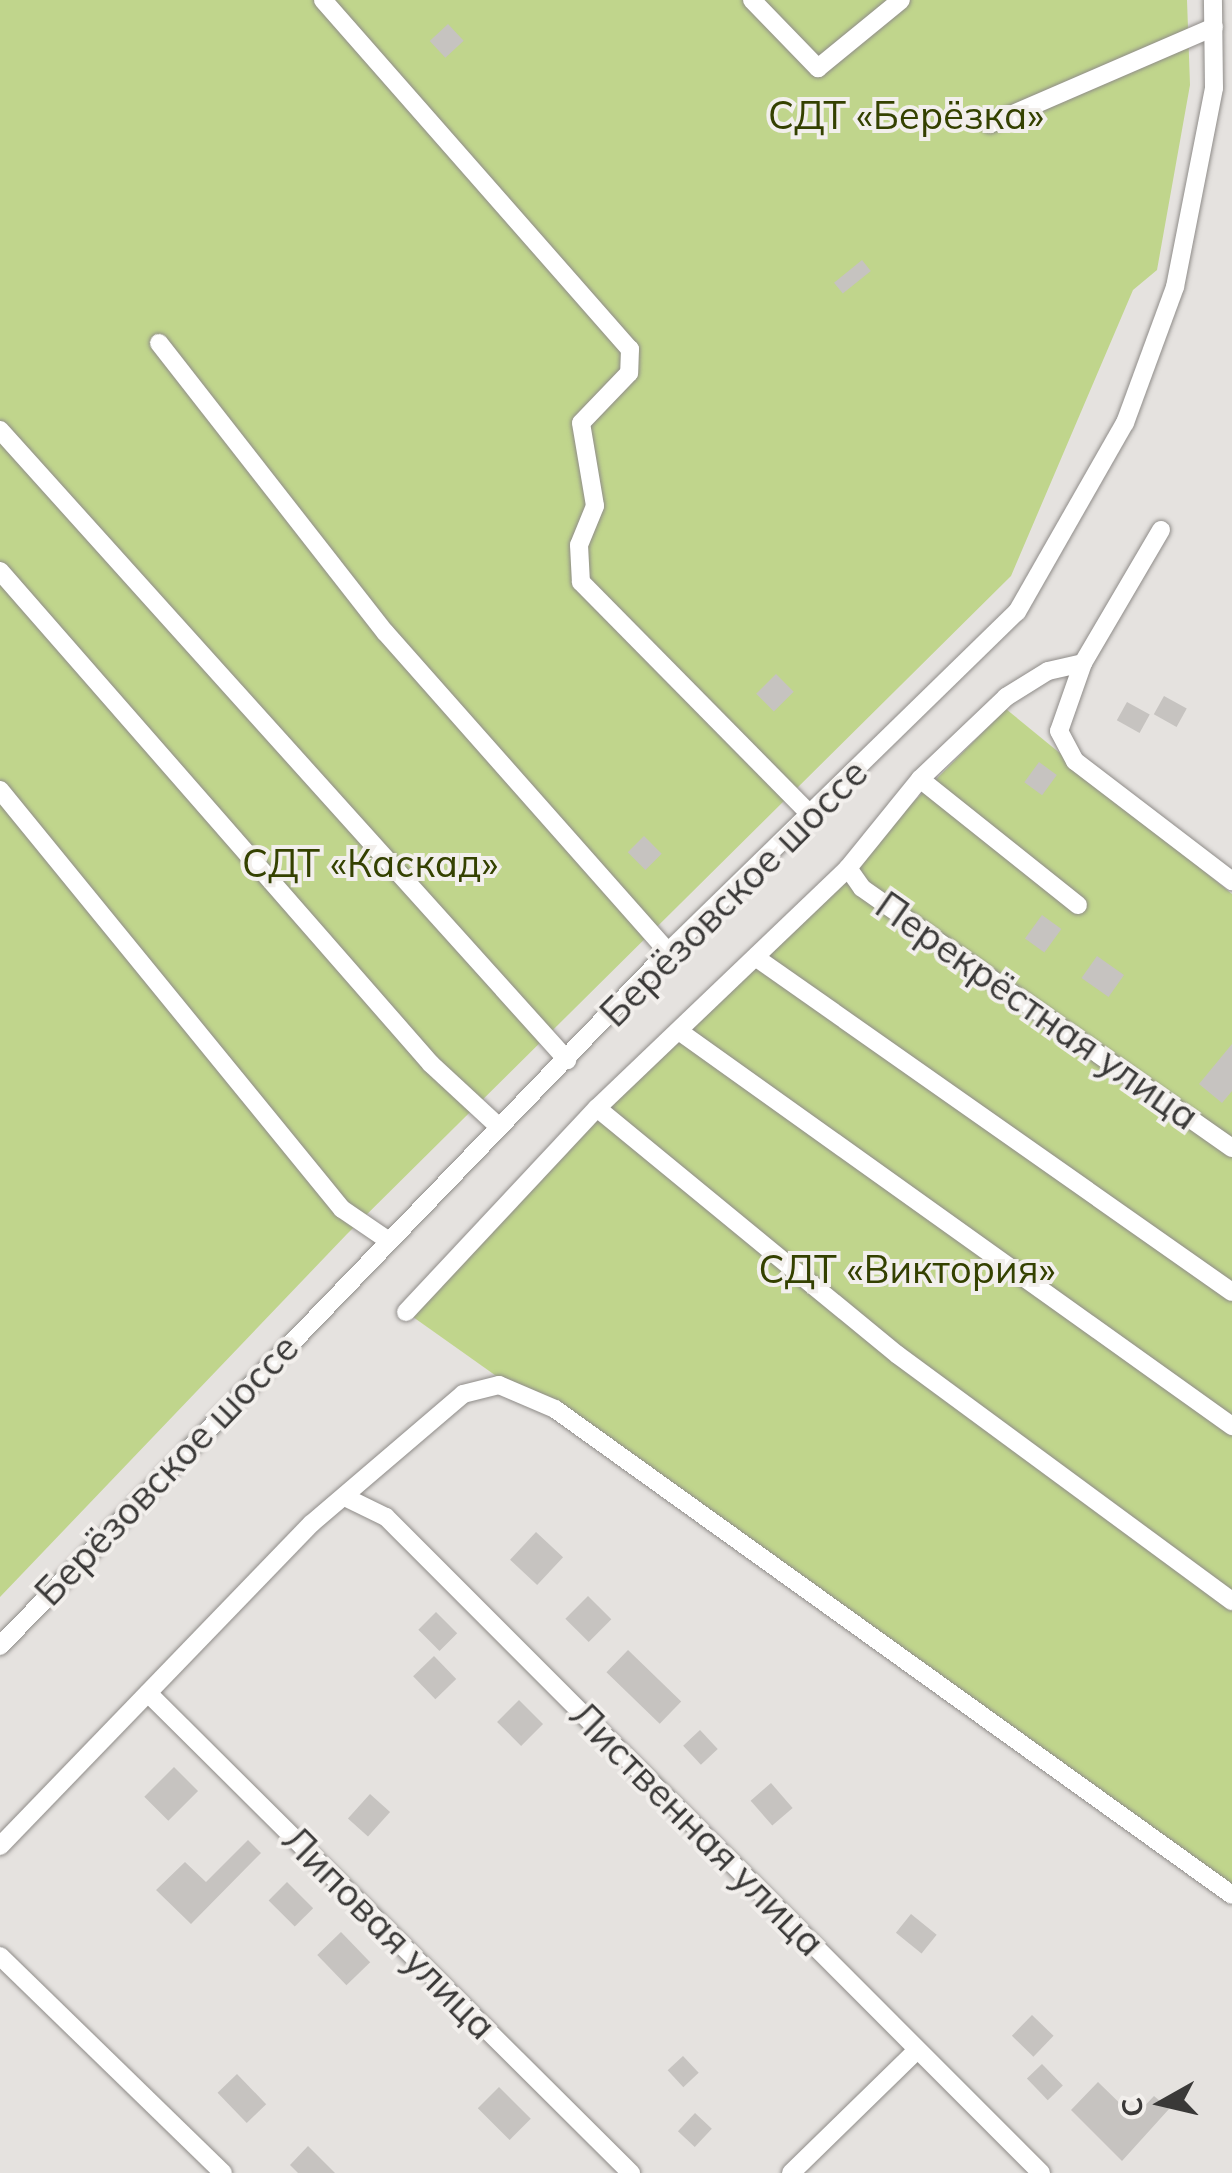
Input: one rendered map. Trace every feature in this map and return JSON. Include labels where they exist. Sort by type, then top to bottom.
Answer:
[{"type":"street","points":[[323,0],[630,349],[630,372],[581,423],[595,506],[579,545],[581,582],[812,816]]},
{"type":"street","points":[[752,0],[818,68],[902,0]]},
{"type":"street","name":"Берёзовское шоссе","points":[[0,1646],[386,1240],[568,1060],[668,952],[1018,612],[1126,423],[1175,287],[1214,88],[1214,0]]},
{"type":"street","points":[[990,124],[1214,27]]},
{"type":"street","points":[[159,343],[385,632],[668,952]]},
{"type":"street","points":[[0,430],[568,1060]]},
{"type":"street","points":[[1162,530],[1083,663],[1059,713],[1064,750],[1232,880]]},
{"type":"street","points":[[0,571],[431,1064],[498,1126]]},
{"type":"street","points":[[406,1312],[596,1108],[758,959],[848,868],[920,778],[1006,697],[1048,671],[1083,663]]},
{"type":"street","points":[[920,778],[1078,905]]},
{"type":"street","points":[[0,790],[342,1208],[386,1240]]},
{"type":"street","name":"Перекрёстная улица","points":[[848,868],[862,888],[1232,1148]]},
{"type":"street","points":[[758,959],[1232,1292]]},
{"type":"street","points":[[683,1034],[1232,1426]]},
{"type":"street","points":[[596,1108],[898,1355],[1232,1601]]},
{"type":"street","points":[[0,1846],[279,1555],[463,1394],[499,1386],[526,1394],[1232,1895]]},
{"type":"street","name":"Лиственная улица","points":[[348,1498],[386,1516],[1041,2173]]},
{"type":"street","name":"Липовая улица","points":[[148,1693],[631,2173]]},
{"type":"street","points":[[0,1956],[223,2173]]},
{"type":"street","points":[[791,2173],[916,2051]]},
{"type":"green space","name":"СДТ «Каскад»","points":[[0,0],[1187,0],[1190,85],[1157,270],[1133,290],[1011,576],[347,1234],[0,1597]]},
{"type":"green space","name":"СДТ «Виктория»","points":[[1006,709],[1232,894],[1232,1897],[406,1312]]},
{"type":"building","points":[[448,24],[464,41],[445,58],[430,41]]},
{"type":"building","points":[[862,260],[871,271],[843,294],[834,283]]},
{"type":"building","points":[[776,674],[794,692],[774,711],[756,694]]},
{"type":"building","points":[[1164,696],[1187,709],[1177,727],[1154,714]]},
{"type":"building","points":[[1127,702],[1150,715],[1140,733],[1117,720]]},
{"type":"building","points":[[1039,762],[1057,775],[1042,795],[1024,782]]},
{"type":"building","points":[[644,836],[662,854],[645,870],[628,852]]},
{"type":"building","points":[[1042,915],[1061,929],[1044,953],[1025,938]]},
{"type":"building","points":[[1097,956],[1124,975],[1109,997],[1082,978]]},
{"type":"building","points":[[1232,1044],[1232,1091],[1222,1103],[1199,1084]]},
{"type":"building","points":[[536,1532],[563,1557],[537,1585],[510,1560]]},
{"type":"building","points":[[588,1596],[611,1619],[589,1642],[565,1619]]},
{"type":"building","points":[[436,1612],[457,1633],[440,1651],[418,1630]]},
{"type":"building","points":[[628,1650],[681,1701],[660,1724],[606,1672]]},
{"type":"building","points":[[434,1656],[456,1679],[435,1699],[413,1676]]},
{"type":"building","points":[[519,1700],[543,1724],[521,1746],[497,1722]]},
{"type":"building","points":[[700,1730],[718,1749],[701,1765],[683,1746]]},
{"type":"building","points":[[174,1767],[198,1791],[168,1821],[144,1797]]},
{"type":"building","points":[[771,1783],[793,1808],[772,1826],[751,1801]]},
{"type":"building","points":[[370,1794],[390,1812],[368,1837],[348,1819]]},
{"type":"building","points":[[248,1840],[261,1853],[191,1924],[156,1890],[185,1862],[206,1882]]},
{"type":"building","points":[[287,1882],[313,1908],[295,1927],[269,1900]]},
{"type":"building","points":[[911,1914],[937,1935],[922,1953],[896,1933]]},
{"type":"building","points":[[341,1932],[370,1962],[346,1985],[317,1955]]},
{"type":"building","points":[[1032,2015],[1054,2036],[1033,2057],[1012,2036]]},
{"type":"building","points":[[683,2056],[699,2073],[683,2087],[668,2070]]},
{"type":"building","points":[[1042,2064],[1063,2086],[1048,2100],[1027,2079]]},
{"type":"building","points":[[237,2074],[266,2104],[247,2123],[218,2093]]},
{"type":"building","points":[[1098,2082],[1134,2117],[1154,2096],[1169,2109],[1122,2161],[1071,2110]]},
{"type":"building","points":[[499,2087],[531,2119],[510,2140],[478,2108]]},
{"type":"building","points":[[695,2113],[712,2129],[695,2147],[678,2131]]},
{"type":"building","points":[[308,2146],[335,2173],[298,2173],[290,2165]]},
{"type":"park label","name":"СДТ «Берёзка»","points":[[906,116]]}]
